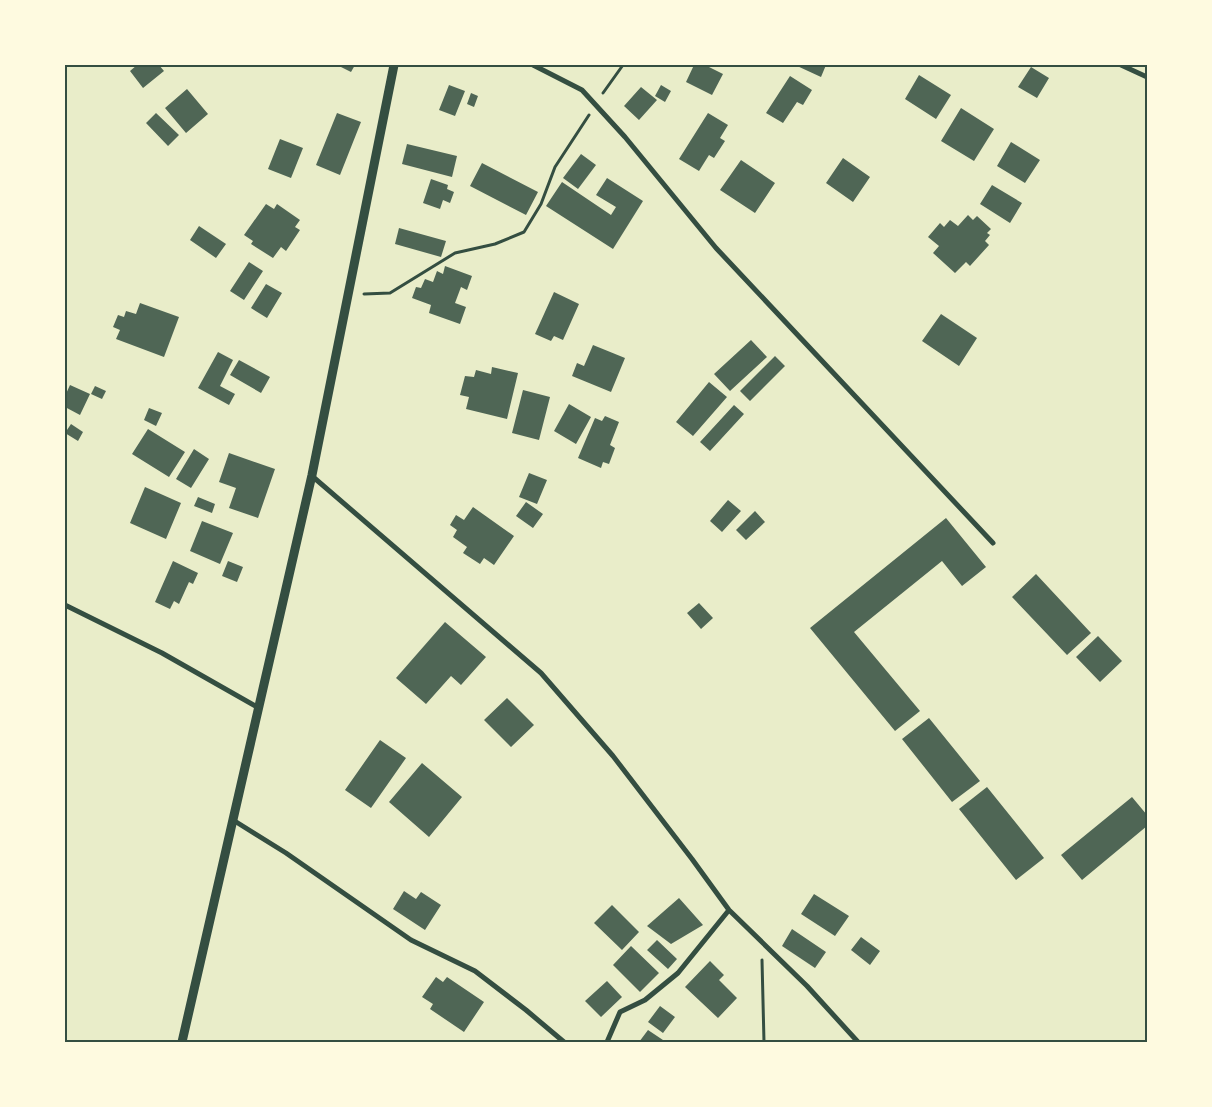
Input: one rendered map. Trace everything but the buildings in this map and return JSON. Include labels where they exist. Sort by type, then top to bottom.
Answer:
[{"type":"street","points":[[182,1042],[312,475],[394,65]]},
{"type":"street","points":[[533,65],[582,90],[625,137],[716,248],[993,544]]},
{"type":"street","points":[[1121,65],[1147,77]]},
{"type":"street","points":[[312,475],[541,673],[613,756],[729,910],[807,986],[858,1042]]},
{"type":"street","points":[[65,605],[162,653],[258,708]]},
{"type":"street","points":[[233,820],[286,853],[411,940],[475,971],[564,1042]]},
{"type":"street","points":[[608,1042],[620,1012],[645,1000],[678,973],[729,910]]},
{"type":"path","points":[[348,294],[390,293],[455,253],[495,244],[524,232],[541,204],[555,167],[623,65]]},
{"type":"path","points":[[761,942],[764,1042]]}]
